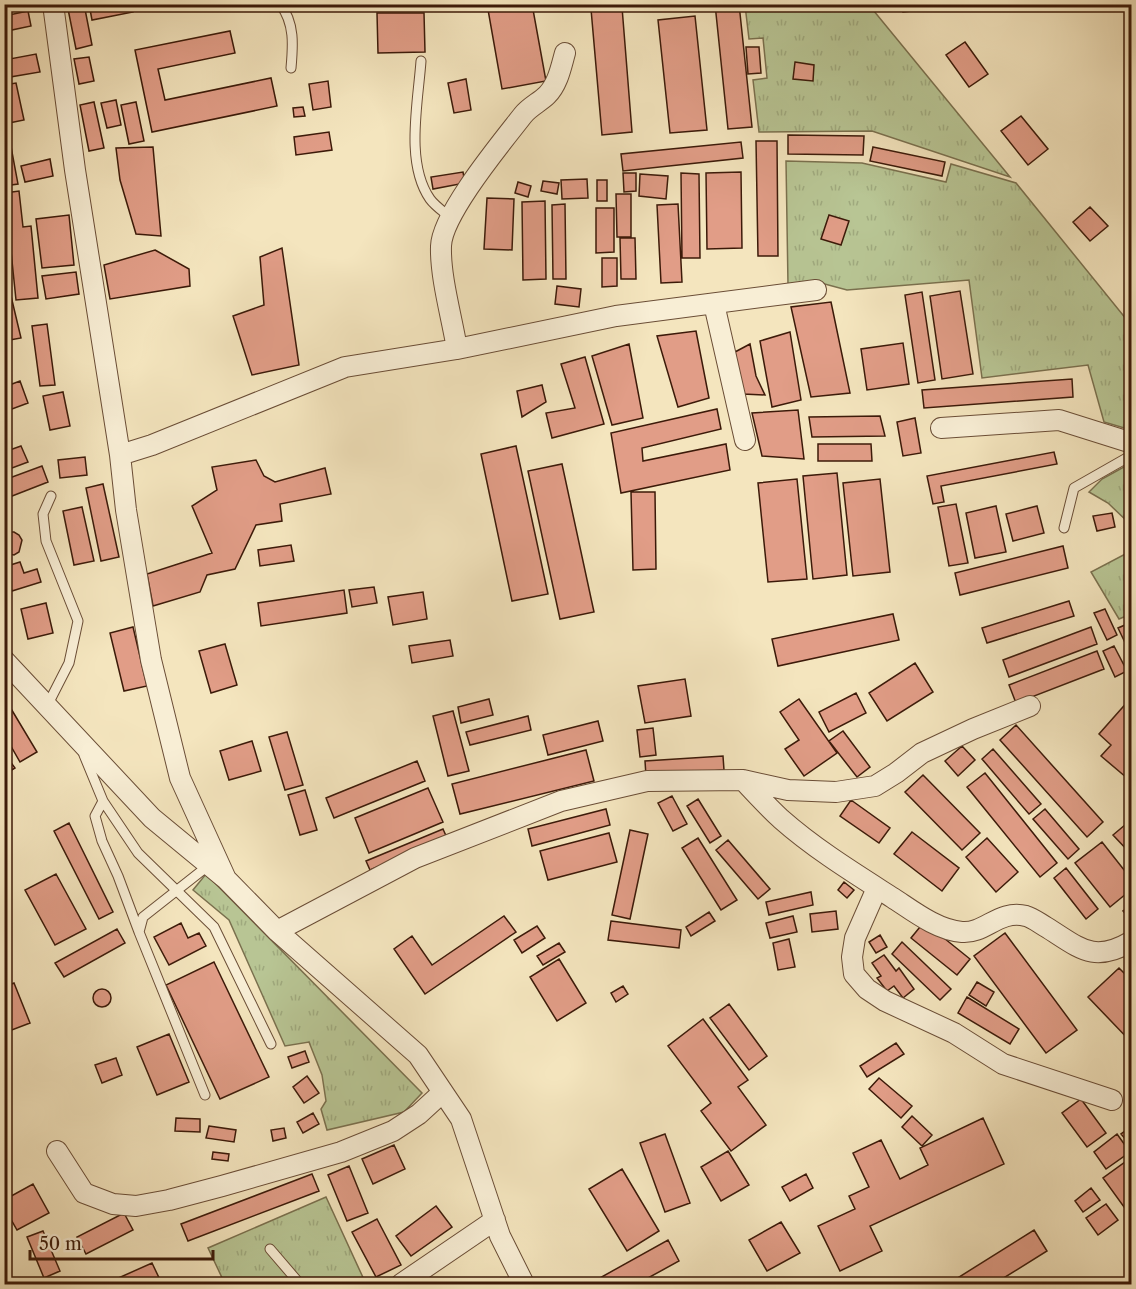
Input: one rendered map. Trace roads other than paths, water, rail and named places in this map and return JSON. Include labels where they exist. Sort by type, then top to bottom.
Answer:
[{"type":"street","points":[[53,4],[75,171],[151,660],[180,778],[226,879]]},
{"type":"street","points":[[458,349],[442,263],[441,243],[466,190],[525,112],[548,94],[558,78],[565,53]]},
{"type":"street","points":[[120,455],[152,445],[345,367],[458,349],[616,316],[816,290]]},
{"type":"street","points":[[714,304],[745,440]]},
{"type":"street","points":[[941,428],[1059,420],[1131,443]]},
{"type":"street","points":[[4,660],[152,818],[226,879],[278,931],[418,1055],[461,1119],[500,1236],[524,1284]]},
{"type":"street","points":[[278,931],[415,858],[561,801],[647,781],[742,780],[788,790],[836,792],[875,786],[922,753],[1030,706]]},
{"type":"street","points":[[742,780],[780,818],[817,848],[915,912],[948,930],[964,932],[975,930],[1014,913],[1029,917],[1080,948],[1100,954],[1117,950],[1131,941]]},
{"type":"street","points":[[877,888],[855,938],[852,957],[855,974],[867,989],[885,1001],[954,1033],[1003,1064],[1112,1100]]},
{"type":"street","points":[[57,1152],[84,1193],[113,1204],[136,1206],[169,1200],[341,1152],[393,1131],[418,1114],[443,1092]]},
{"type":"street","points":[[400,1284],[495,1220]]},
{"type":"lane","points":[[280,4],[286,12],[294,41],[291,68]]},
{"type":"lane","points":[[421,61],[415,141],[417,173],[431,200],[451,218]]},
{"type":"lane","points":[[1064,528],[1074,488],[1131,455]]},
{"type":"lane","points":[[47,706],[69,663],[78,621],[46,541],[43,514],[51,496]]},
{"type":"lane","points":[[78,739],[103,801],[138,853],[214,927],[271,1044]]},
{"type":"lane","points":[[103,801],[95,816],[102,841],[205,1095]]},
{"type":"lane","points":[[140,932],[143,917],[209,865]]},
{"type":"lane","points":[[270,1249],[300,1284]]}]
